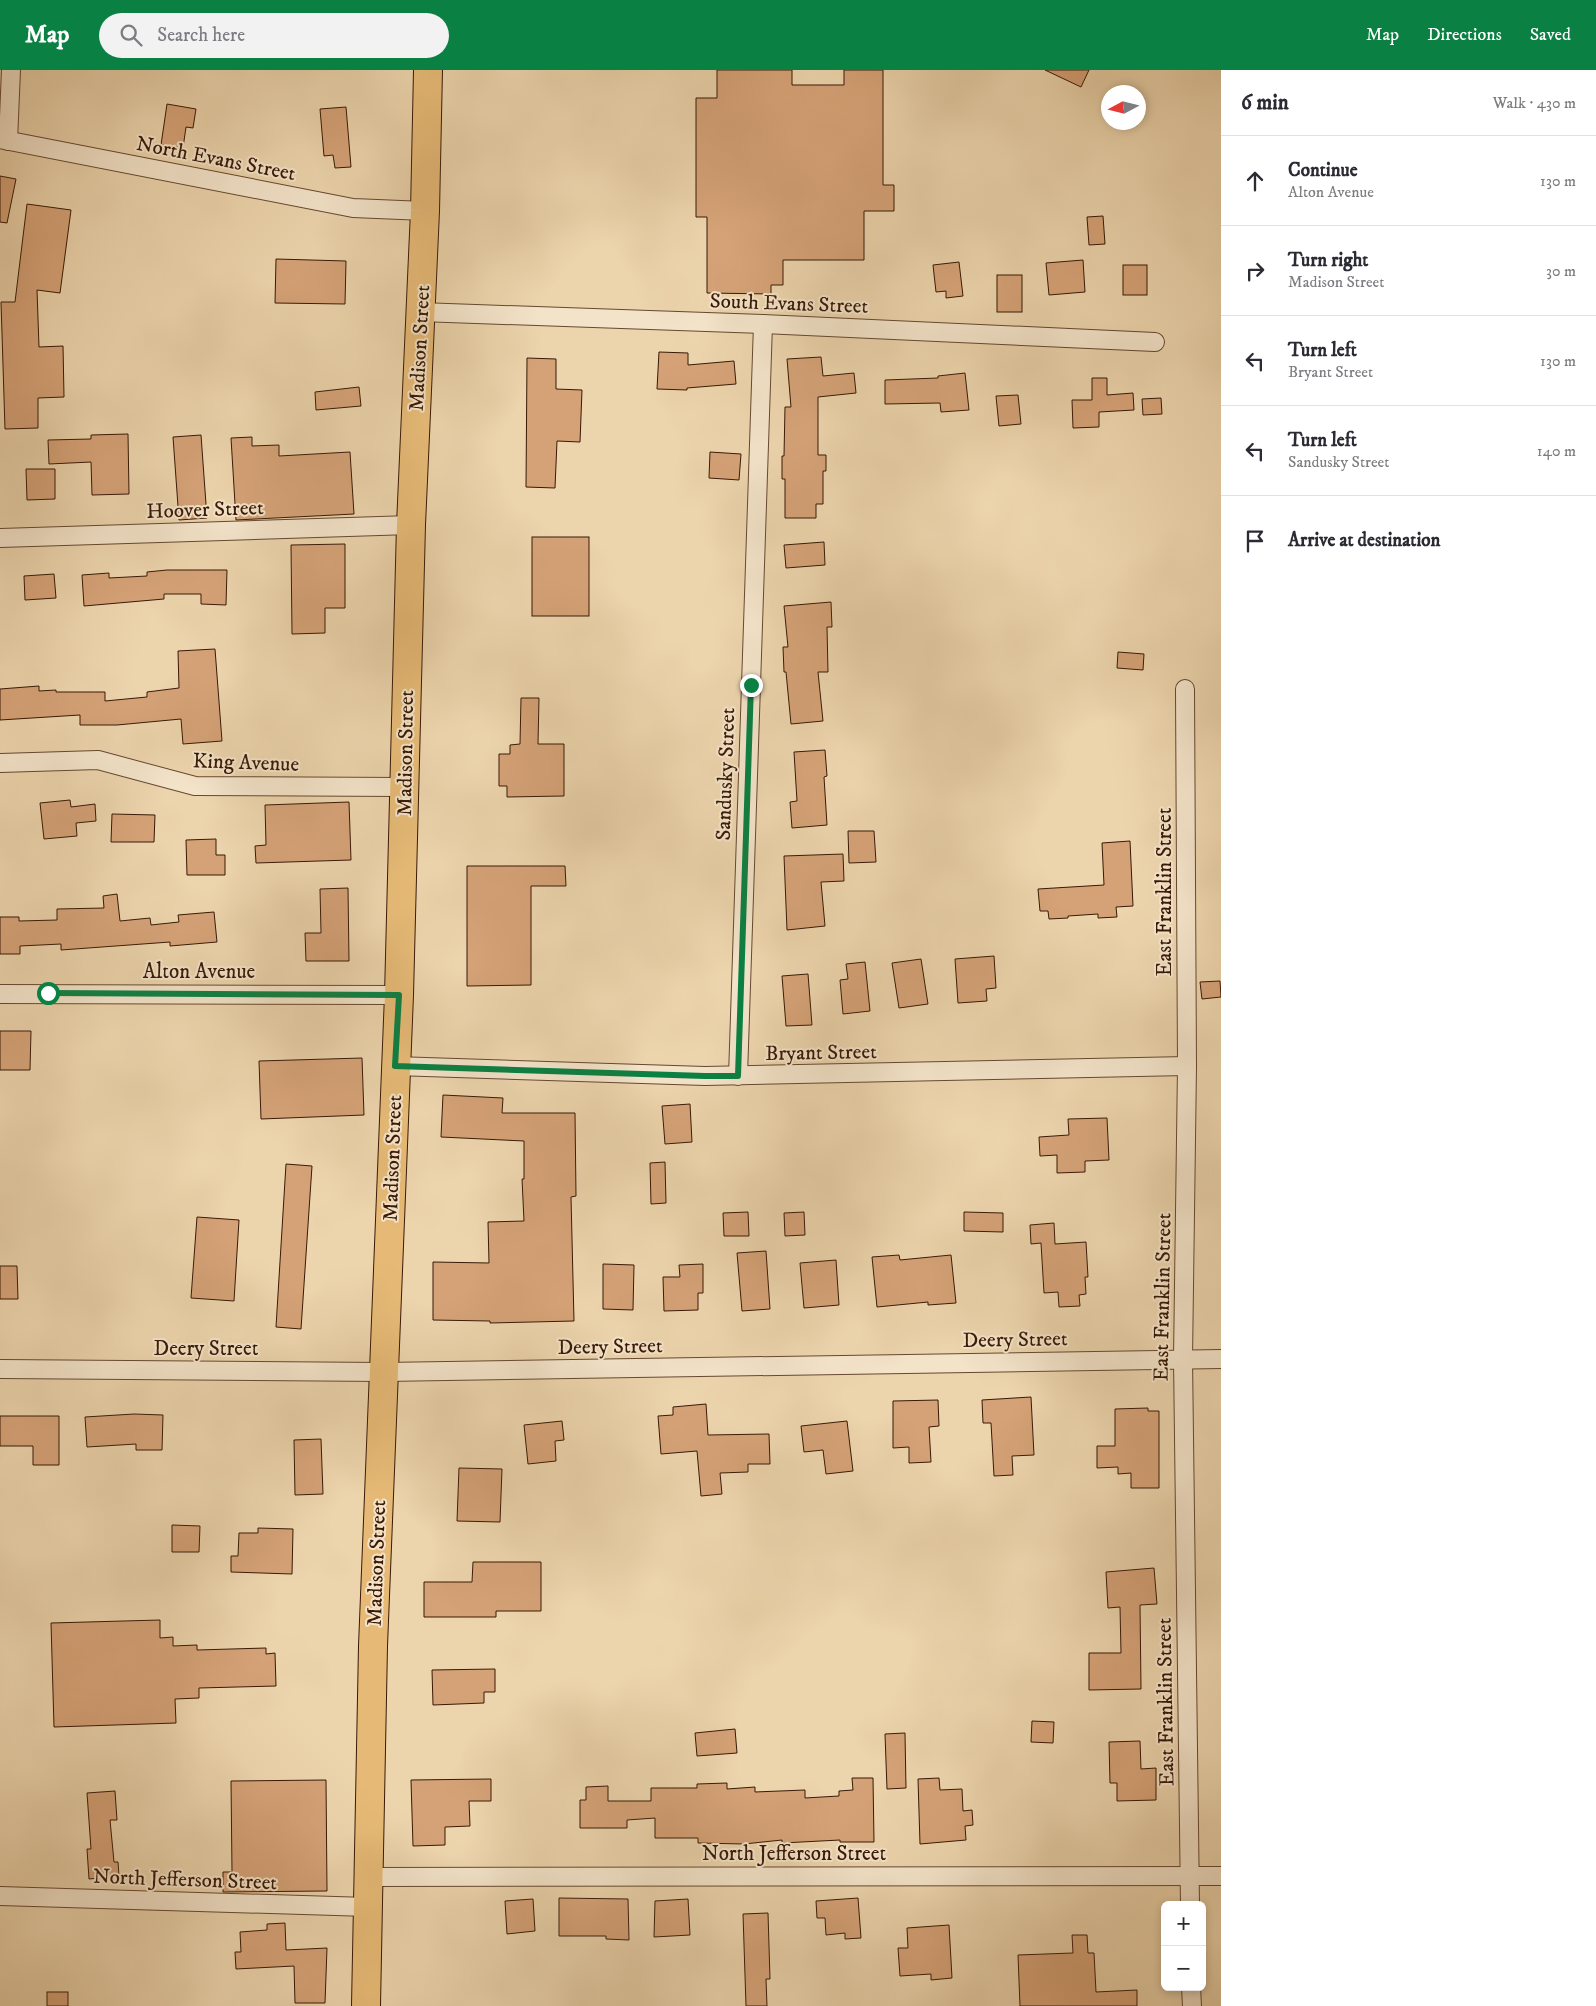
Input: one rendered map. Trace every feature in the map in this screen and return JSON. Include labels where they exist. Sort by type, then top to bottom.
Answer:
[{"type":"main road","name":"Madison Street","points":[[366,2006],[374,1626],[399,995],[411,525],[425,211],[428,70]]},
{"type":"street","points":[[4,140],[11,70]]},
{"type":"street","name":"North Evans Street","points":[[4,140],[353,208],[425,211]]},
{"type":"street","name":"South Evans Street","points":[[420,312],[763,324],[1155,342]]},
{"type":"street","name":"Sandusky Street","points":[[738,1076],[763,324]]},
{"type":"street","name":"Hoover Street","points":[[0,538],[411,525]]},
{"type":"street","name":"East Franklin Street","points":[[1185,689],[1188,1066],[1183,1359],[1190,1901]]},
{"type":"street","name":"King Avenue","points":[[0,763],[98,760],[195,786],[404,787]]},
{"type":"street","name":"Alton Avenue","points":[[0,994],[399,995]]},
{"type":"street","name":"Bryant Street","points":[[395,1066],[705,1076],[1188,1066]]},
{"type":"street","name":"Deery Street","points":[[0,1369],[384,1372],[1183,1359],[1221,1360]]},
{"type":"street","name":"North Jefferson Street","points":[[368,1877],[1221,1876]]},
{"type":"street","name":"North Jefferson Street","points":[[0,1896],[368,1907]]},
{"type":"street","points":[[1191,1991],[1192,2006]]},
{"type":"building","points":[[717,70],[792,70],[792,85],[844,85],[844,70],[883,70],[883,185],[894,185],[894,211],[864,211],[864,260],[783,260],[783,285],[771,285],[771,294],[707,293],[707,217],[696,217],[696,98],[717,98]]},
{"type":"building","points":[[1045,70],[1089,70],[1081,87]]},
{"type":"building","points":[[167,104],[196,109],[193,128],[186,127],[183,148],[161,145]]},
{"type":"building","points":[[346,107],[351,167],[335,168],[333,155],[324,156],[320,109]]},
{"type":"building","points":[[0,176],[16,179],[7,223],[0,222]]},
{"type":"building","points":[[27,204],[71,210],[60,293],[37,290],[39,347],[63,346],[64,397],[38,398],[38,428],[5,429],[1,302],[15,302]]},
{"type":"building","points":[[1103,216],[1105,244],[1089,245],[1087,217]]},
{"type":"building","points":[[276,259],[346,261],[345,304],[275,303]]},
{"type":"building","points":[[1083,260],[1085,292],[1049,295],[1046,263]]},
{"type":"building","points":[[959,262],[963,296],[946,298],[946,291],[936,292],[933,265]]},
{"type":"building","points":[[1123,265],[1147,265],[1147,295],[1123,295]]},
{"type":"building","points":[[997,275],[1022,275],[1022,312],[997,312]]},
{"type":"building","points":[[659,352],[688,353],[688,365],[734,361],[736,384],[687,388],[687,390],[657,389]]},
{"type":"building","points":[[821,357],[823,376],[854,373],[856,393],[818,397],[818,455],[826,455],[826,471],[823,471],[823,504],[816,504],[816,518],[785,518],[785,479],[782,479],[782,456],[784,456],[785,407],[791,407],[787,359]]},
{"type":"building","points":[[527,358],[556,359],[556,389],[582,390],[580,442],[557,441],[555,488],[526,487]]},
{"type":"building","points":[[965,373],[969,410],[941,412],[940,403],[885,404],[885,380],[938,378],[938,376]]},
{"type":"building","points":[[1092,378],[1107,378],[1107,395],[1133,393],[1134,410],[1099,412],[1099,427],[1073,428],[1072,400],[1092,400]]},
{"type":"building","points":[[359,387],[361,406],[316,410],[315,392]]},
{"type":"building","points":[[1018,395],[1021,424],[999,426],[996,396]]},
{"type":"building","points":[[1161,398],[1162,414],[1143,415],[1142,399]]},
{"type":"building","points":[[128,434],[129,494],[92,495],[91,462],[49,464],[48,440],[91,439],[91,435]]},
{"type":"building","points":[[201,435],[207,518],[179,520],[173,437]]},
{"type":"building","points":[[252,437],[252,446],[279,445],[279,456],[350,452],[354,514],[236,520],[231,438]]},
{"type":"building","points":[[710,452],[741,454],[739,480],[709,478]]},
{"type":"building","points":[[26,469],[55,469],[55,499],[27,500]]},
{"type":"building","points":[[532,537],[589,537],[589,616],[532,616]]},
{"type":"building","points":[[824,542],[825,565],[786,568],[784,545]]},
{"type":"building","points":[[345,544],[345,608],[325,608],[325,633],[292,634],[291,545]]},
{"type":"building","points":[[227,570],[226,605],[201,604],[201,594],[164,594],[164,599],[84,606],[82,575],[109,573],[109,578],[147,576],[147,572]]},
{"type":"building","points":[[54,574],[56,598],[25,600],[24,576]]},
{"type":"building","points":[[831,602],[832,627],[827,627],[828,672],[818,672],[823,721],[791,724],[786,672],[784,672],[783,647],[788,647],[784,606]]},
{"type":"building","points":[[215,649],[222,741],[183,744],[181,719],[117,725],[80,725],[80,715],[0,720],[0,689],[39,686],[39,691],[105,692],[105,701],[147,697],[147,692],[179,688],[178,651]]},
{"type":"building","points":[[1118,652],[1144,654],[1143,670],[1117,668]]},
{"type":"building","points":[[521,698],[539,698],[538,744],[564,744],[564,796],[507,797],[507,786],[499,786],[499,754],[510,754],[510,745],[520,744]]},
{"type":"building","points":[[825,750],[827,776],[824,777],[827,825],[792,828],[790,802],[797,801],[794,752]]},
{"type":"building","points":[[70,800],[71,807],[95,804],[96,821],[76,823],[77,836],[44,839],[40,803]]},
{"type":"building","points":[[349,802],[351,860],[256,863],[255,846],[266,845],[265,805]]},
{"type":"building","points":[[112,814],[155,815],[154,842],[111,842]]},
{"type":"building","points":[[848,831],[874,831],[876,862],[849,863]]},
{"type":"building","points":[[216,839],[216,855],[225,855],[225,875],[187,875],[186,840]]},
{"type":"building","points":[[1130,841],[1133,906],[1116,907],[1117,917],[1098,918],[1098,914],[1049,919],[1048,911],[1040,911],[1038,889],[1104,885],[1102,843]]},
{"type":"building","points":[[843,854],[844,881],[821,882],[825,926],[787,930],[784,856]]},
{"type":"building","points":[[467,866],[565,866],[566,886],[531,886],[531,985],[467,986]]},
{"type":"building","points":[[348,888],[349,961],[306,961],[305,933],[321,933],[320,889]]},
{"type":"building","points":[[117,894],[120,921],[150,918],[151,925],[179,922],[178,915],[214,912],[217,942],[170,946],[170,942],[61,950],[61,944],[20,946],[20,954],[0,954],[0,917],[19,917],[19,921],[57,920],[57,909],[104,908],[103,896]]},
{"type":"building","points":[[994,956],[996,988],[986,989],[987,1001],[958,1003],[955,959]]},
{"type":"building","points":[[921,959],[928,1004],[899,1008],[892,963]]},
{"type":"building","points":[[865,962],[870,1011],[843,1014],[840,980],[848,979],[846,964]]},
{"type":"building","points":[[808,974],[812,1025],[786,1026],[782,976]]},
{"type":"building","points":[[1220,981],[1221,997],[1202,999],[1200,982]]},
{"type":"building","points":[[0,1031],[31,1031],[30,1070],[0,1070]]},
{"type":"building","points":[[362,1058],[364,1115],[261,1119],[259,1061]]},
{"type":"building","points":[[443,1095],[503,1098],[502,1113],[575,1113],[576,1196],[571,1197],[574,1321],[490,1323],[490,1321],[433,1320],[433,1262],[489,1263],[488,1222],[524,1221],[522,1179],[524,1179],[524,1141],[441,1137]]},
{"type":"building","points":[[690,1104],[692,1142],[665,1144],[662,1106]]},
{"type":"building","points":[[1107,1118],[1109,1160],[1085,1161],[1085,1172],[1057,1173],[1057,1155],[1040,1156],[1039,1137],[1069,1135],[1068,1119]]},
{"type":"building","points":[[665,1162],[666,1203],[651,1204],[650,1163]]},
{"type":"building","points":[[286,1164],[312,1166],[301,1329],[276,1327]]},
{"type":"building","points":[[748,1212],[749,1236],[724,1236],[723,1213]]},
{"type":"building","points":[[804,1212],[805,1235],[785,1236],[784,1213]]},
{"type":"building","points":[[964,1212],[1003,1213],[1003,1232],[964,1231]]},
{"type":"building","points":[[197,1217],[239,1220],[234,1301],[191,1298]]},
{"type":"building","points":[[1054,1223],[1055,1244],[1086,1242],[1088,1277],[1085,1277],[1086,1294],[1079,1295],[1080,1306],[1059,1307],[1058,1292],[1044,1293],[1041,1243],[1031,1244],[1030,1225]]},
{"type":"building","points":[[766,1251],[770,1309],[742,1311],[737,1253]]},
{"type":"building","points":[[899,1255],[900,1260],[951,1255],[956,1303],[928,1305],[928,1302],[877,1307],[872,1257]]},
{"type":"building","points":[[836,1260],[839,1305],[804,1308],[800,1263]]},
{"type":"building","points":[[603,1264],[634,1265],[633,1310],[603,1309]]},
{"type":"building","points":[[703,1264],[703,1293],[698,1293],[698,1310],[664,1311],[663,1277],[680,1277],[679,1265]]},
{"type":"building","points":[[0,1266],[17,1266],[18,1299],[0,1299]]},
{"type":"building","points":[[1031,1397],[1034,1455],[1012,1456],[1013,1475],[994,1476],[991,1423],[983,1423],[982,1400]]},
{"type":"building","points":[[938,1400],[939,1426],[929,1427],[931,1462],[909,1463],[909,1447],[893,1448],[893,1401]]},
{"type":"building","points":[[706,1404],[708,1435],[769,1434],[770,1464],[748,1464],[748,1472],[720,1473],[722,1494],[701,1496],[697,1451],[661,1454],[658,1416],[673,1415],[673,1407]]},
{"type":"building","points":[[1148,1408],[1148,1411],[1159,1411],[1159,1488],[1131,1488],[1131,1473],[1118,1474],[1118,1467],[1097,1468],[1097,1446],[1115,1446],[1115,1409]]},
{"type":"building","points":[[134,1414],[163,1415],[162,1450],[136,1450],[136,1444],[87,1447],[85,1417]]},
{"type":"building","points":[[0,1416],[59,1416],[59,1465],[33,1465],[33,1446],[0,1446]]},
{"type":"building","points":[[562,1421],[564,1440],[555,1441],[556,1461],[528,1464],[524,1425]]},
{"type":"building","points":[[847,1421],[853,1471],[826,1474],[823,1450],[804,1452],[801,1426]]},
{"type":"building","points":[[321,1439],[323,1494],[295,1495],[294,1440]]},
{"type":"building","points":[[459,1468],[502,1469],[500,1522],[457,1521]]},
{"type":"building","points":[[172,1525],[200,1526],[199,1552],[172,1552]]},
{"type":"building","points":[[258,1528],[293,1529],[292,1574],[231,1572],[231,1556],[238,1556],[239,1533],[258,1533]]},
{"type":"building","points":[[473,1562],[541,1562],[541,1611],[496,1611],[496,1617],[424,1617],[424,1582],[472,1582]]},
{"type":"building","points":[[1154,1568],[1157,1604],[1140,1605],[1141,1689],[1089,1690],[1089,1653],[1121,1653],[1120,1607],[1108,1608],[1106,1572]]},
{"type":"building","points":[[160,1620],[160,1638],[173,1637],[173,1646],[197,1645],[197,1650],[266,1648],[266,1654],[275,1653],[276,1686],[199,1688],[199,1698],[175,1699],[176,1723],[54,1727],[51,1623]]},
{"type":"building","points":[[495,1669],[495,1692],[484,1692],[484,1703],[433,1705],[432,1670]]},
{"type":"building","points":[[1032,1721],[1054,1722],[1053,1743],[1031,1742]]},
{"type":"building","points":[[735,1729],[737,1753],[697,1756],[695,1733]]},
{"type":"building","points":[[905,1733],[906,1788],[887,1789],[885,1734]]},
{"type":"building","points":[[1140,1741],[1141,1769],[1156,1768],[1156,1800],[1117,1801],[1117,1783],[1110,1783],[1109,1742]]},
{"type":"building","points":[[852,1778],[873,1778],[874,1842],[840,1842],[840,1840],[782,1843],[782,1840],[744,1844],[698,1843],[698,1838],[655,1838],[655,1818],[627,1820],[627,1828],[580,1828],[580,1800],[586,1800],[586,1787],[608,1786],[608,1801],[651,1801],[651,1788],[697,1788],[697,1784],[727,1783],[727,1789],[755,1787],[755,1792],[805,1790],[805,1798],[839,1796],[839,1791],[853,1790]]},
{"type":"building","points":[[939,1778],[940,1790],[962,1789],[963,1811],[972,1810],[973,1825],[965,1826],[966,1840],[920,1844],[918,1779]]},
{"type":"building","points":[[491,1779],[491,1801],[469,1801],[470,1826],[445,1827],[445,1845],[413,1846],[411,1780]]},
{"type":"building","points":[[326,1780],[327,1891],[223,1892],[223,1872],[232,1872],[231,1781]]},
{"type":"building","points":[[115,1791],[117,1820],[110,1820],[114,1862],[118,1862],[119,1876],[89,1879],[87,1849],[91,1849],[87,1793]]},
{"type":"building","points":[[559,1898],[628,1899],[629,1940],[606,1939],[606,1936],[559,1936]]},
{"type":"building","points":[[858,1898],[861,1938],[845,1939],[845,1933],[826,1935],[825,1918],[817,1918],[816,1901]]},
{"type":"building","points":[[533,1899],[535,1931],[507,1934],[505,1901]]},
{"type":"building","points":[[688,1899],[690,1935],[654,1937],[655,1901]]},
{"type":"building","points":[[768,1913],[770,1979],[766,1979],[767,2006],[746,2006],[743,1914]]},
{"type":"building","points":[[285,1923],[286,1950],[327,1948],[325,2003],[295,2003],[294,1966],[236,1969],[235,1952],[241,1952],[240,1932],[267,1930],[267,1924]]},
{"type":"building","points":[[949,1925],[952,1978],[931,1980],[931,1974],[900,1976],[898,1948],[908,1948],[907,1928]]},
{"type":"building","points":[[1072,1935],[1087,1935],[1088,1953],[1094,1953],[1096,1992],[1137,1990],[1137,2006],[1020,2006],[1018,1955],[1073,1953]]},
{"type":"building","points":[[47,1992],[68,1992],[68,2006],[47,2006]]},
{"type":"route","points":[[48,993],[399,995],[395,1066],[738,1076],[751,685]]}]
